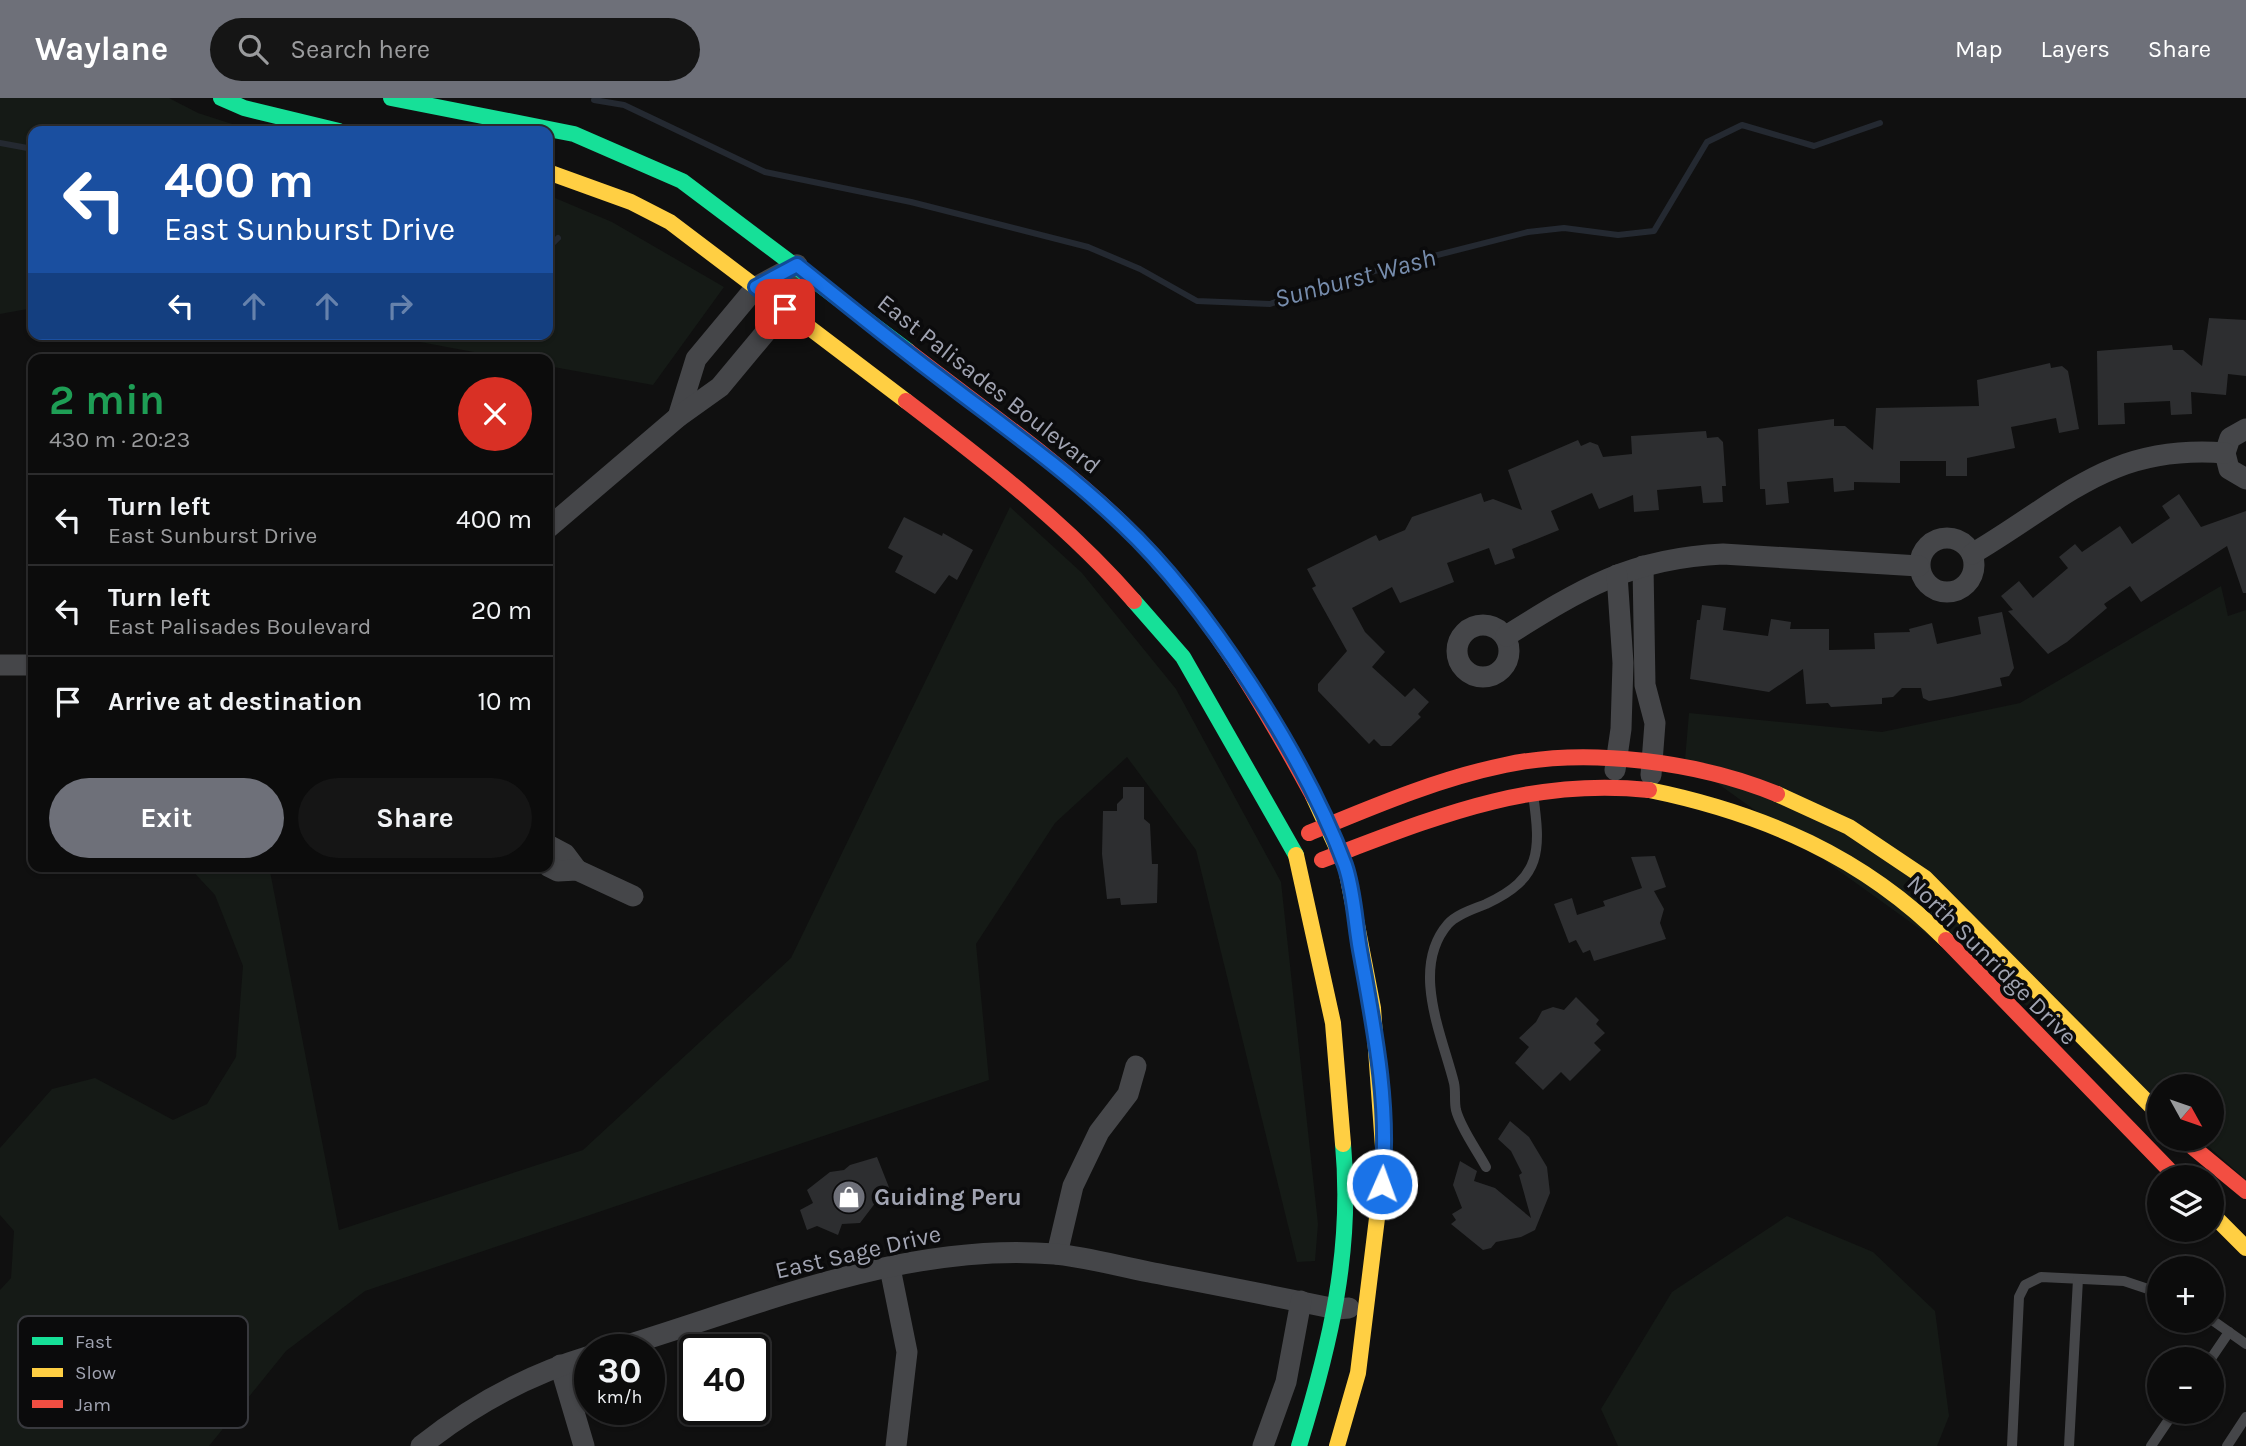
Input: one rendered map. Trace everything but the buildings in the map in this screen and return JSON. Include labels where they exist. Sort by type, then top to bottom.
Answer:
[{"type":"street","points":[[221,98],[244,108],[318,126]]},
{"type":"street","name":"East Palisades Boulevard","points":[[391,98],[533,126]]},
{"type":"street","name":"East Palisades Boulevard","points":[[553,130],[574,134],[682,181],[797,265],[1028,444],[1123,524],[1172,579],[1213,632],[1275,726],[1329,825],[1346,868],[1373,1008],[1380,1075],[1384,1161],[1368,1308],[1357,1373],[1337,1446]]},
{"type":"street","points":[[553,174],[631,202],[670,222],[1003,475],[1097,558],[1183,657],[1291,841],[1301,868],[1333,1023],[1345,1163],[1344,1228],[1336,1308],[1325,1359],[1300,1446]]},
{"type":"street","points":[[678,417],[696,359],[756,287],[797,265]]},
{"type":"street","points":[[553,524],[678,417],[720,387],[785,309],[797,265]]},
{"type":"street","points":[[2246,429],[2230,438],[2225,453],[2229,468],[2246,479]]},
{"type":"street","points":[[1972,554],[2024,524],[2069,489],[2117,466],[2138,459],[2194,451],[2225,453]]},
{"type":"street","points":[[1945,537],[1961,541],[1972,554],[1974,563],[1969,581],[1953,591],[1935,589],[1927,584],[1920,566],[1923,550],[1929,544],[1945,537]]},
{"type":"street","points":[[1506,636],[1581,589],[1643,566],[1691,556],[1723,554],[1920,566]]},
{"type":"street","points":[[1643,566],[1645,685],[1654,708],[1655,723],[1650,791]]},
{"type":"street","points":[[1614,786],[1615,759],[1621,729],[1623,663],[1618,575]]},
{"type":"street","points":[[0,664],[28,665]]},
{"type":"street","name":"North Sunridge Drive","points":[[1291,841],[1329,825],[1506,765],[1551,759],[1615,759],[1651,763],[1765,787],[1811,805],[1891,851],[1964,914],[2147,1102]]},
{"type":"street","name":"North Sunridge Drive","points":[[1301,868],[1427,818],[1533,792],[1566,787],[1614,786],[1719,806],[1798,836],[1854,866],[1899,896],[2164,1165]]},
{"type":"street","points":[[553,848],[565,854],[576,870]]},
{"type":"street","points":[[553,868],[558,871],[576,870],[633,896]]},
{"type":"street","points":[[1057,1254],[1073,1186],[1099,1132],[1128,1094],[1136,1066]]},
{"type":"street","points":[[2199,1152],[2246,1191]]},
{"type":"street","points":[[2224,1226],[2246,1248]]},
{"type":"street","name":"East Sage Drive","points":[[661,1334],[764,1301],[890,1268],[952,1256],[1057,1254],[1336,1308],[1368,1308]]},
{"type":"street","points":[[890,1268],[907,1352],[895,1446]]},
{"type":"street","points":[[1263,1446],[1286,1382],[1301,1301]]},
{"type":"street","points":[[421,1446],[500,1391],[574,1361]]},
{"type":"street","points":[[560,1365],[584,1446]]},
{"type":"lane","points":[[1486,1167],[1457,1111],[1455,1087],[1437,1026],[1430,980],[1431,968],[1434,945],[1450,922],[1522,884],[1533,866],[1538,832],[1533,792]]},
{"type":"lane","points":[[2012,1446],[2019,1297],[2025,1285],[2041,1277],[2124,1281],[2147,1289]]},
{"type":"lane","points":[[2069,1446],[2078,1279]]},
{"type":"lane","points":[[2224,1328],[2246,1343]]},
{"type":"lane","points":[[2219,1347],[2230,1332]]},
{"type":"lane","points":[[2227,1446],[2246,1416]]},
{"type":"lane","points":[[2151,1446],[2166,1424]]},
{"type":"shaded area","points":[[0,98],[169,98],[198,113],[238,126],[28,126],[28,309],[0,314]]},
{"type":"shaded area","points":[[553,197],[612,222],[724,287],[653,385],[553,367],[553,354],[484,354],[409,340],[553,340]]},
{"type":"shaded area","points":[[1010,507],[1082,573],[1176,689],[1281,882],[1318,1224],[1315,1261],[1297,1262],[1196,850],[1127,757],[1055,823],[976,944],[989,1080],[365,1291],[286,1351],[248,1398],[248,1316],[18,1316],[18,1428],[224,1428],[209,1446],[0,1446],[0,1290],[11,1278],[14,1231],[0,1215],[0,1148],[52,1089],[95,1078],[173,1120],[207,1104],[236,1057],[243,966],[215,895],[194,872],[270,872],[339,1230],[583,1150],[791,958]]},
{"type":"shaded area","points":[[2221,586],[2228,616],[2246,610],[2246,1180],[2215,1152],[2224,1152],[2224,1074],[2147,1074],[2147,1092],[1685,760],[1689,713],[1882,732],[2020,703]]},
{"type":"shaded area","points":[[1787,1216],[1873,1252],[1935,1311],[1949,1416],[1937,1446],[1618,1446],[1601,1409],[1672,1292]]},
{"type":"waterway","name":"Sunburst Wash","points":[[594,100],[624,105],[765,172],[911,202],[1088,247],[1140,269],[1197,301],[1270,304],[1347,278],[1528,232],[1564,228],[1618,235],[1654,231],[1707,142],[1742,125],[1814,146],[1880,123]]},
{"type":"waterway","name":"Sunburst Wash","points":[[0,143],[28,148]]},
{"type":"waterway","name":"Sunburst Wash","points":[[553,243],[558,238]]},
{"type":"traffic: fast","points":[[221,98],[244,108],[318,126]]},
{"type":"traffic: fast","points":[[391,98],[533,126]]},
{"type":"traffic: fast","points":[[553,130],[574,134],[682,181],[908,351]]},
{"type":"traffic: fast","points":[[1134,601],[1183,657],[1296,855]]},
{"type":"traffic: fast","points":[[1299,1446],[1329,1334],[1342,1260],[1345,1222],[1343,1144]]},
{"type":"traffic: slow","points":[[553,174],[631,202],[670,222],[906,401]]},
{"type":"traffic: slow","points":[[1649,790],[1732,811],[1809,843],[1846,862],[1881,885],[1946,940]]},
{"type":"traffic: slow","points":[[1777,794],[1849,827],[1925,878],[2147,1102]]},
{"type":"traffic: slow","points":[[1313,796],[1346,868],[1373,1008],[1384,1161],[1358,1373],[1337,1446]]},
{"type":"traffic: slow","points":[[1296,855],[1333,1023],[1343,1144]]},
{"type":"traffic: slow","points":[[2224,1226],[2246,1248]]},
{"type":"traffic: jam","points":[[908,351],[1072,478],[1152,554],[1179,585],[1228,652],[1313,796]]},
{"type":"traffic: jam","points":[[906,401],[1054,520],[1134,601]]},
{"type":"traffic: jam","points":[[1309,833],[1430,786],[1480,771],[1537,760],[1572,757],[1679,766],[1713,773],[1777,794]]},
{"type":"traffic: jam","points":[[1322,860],[1442,816],[1522,795],[1605,788],[1649,790]]},
{"type":"traffic: jam","points":[[1946,940],[2164,1165]]},
{"type":"traffic: jam","points":[[2199,1152],[2246,1191]]},
{"type":"place","name":"Guiding Peru","points":[[849,1197]]},
{"type":"route","points":[[785,309],[756,287],[797,265],[926,368],[1028,444],[1123,524],[1172,579],[1213,632],[1275,726],[1329,825],[1346,868],[1373,1008],[1380,1075],[1384,1161],[1382,1184]]}]
